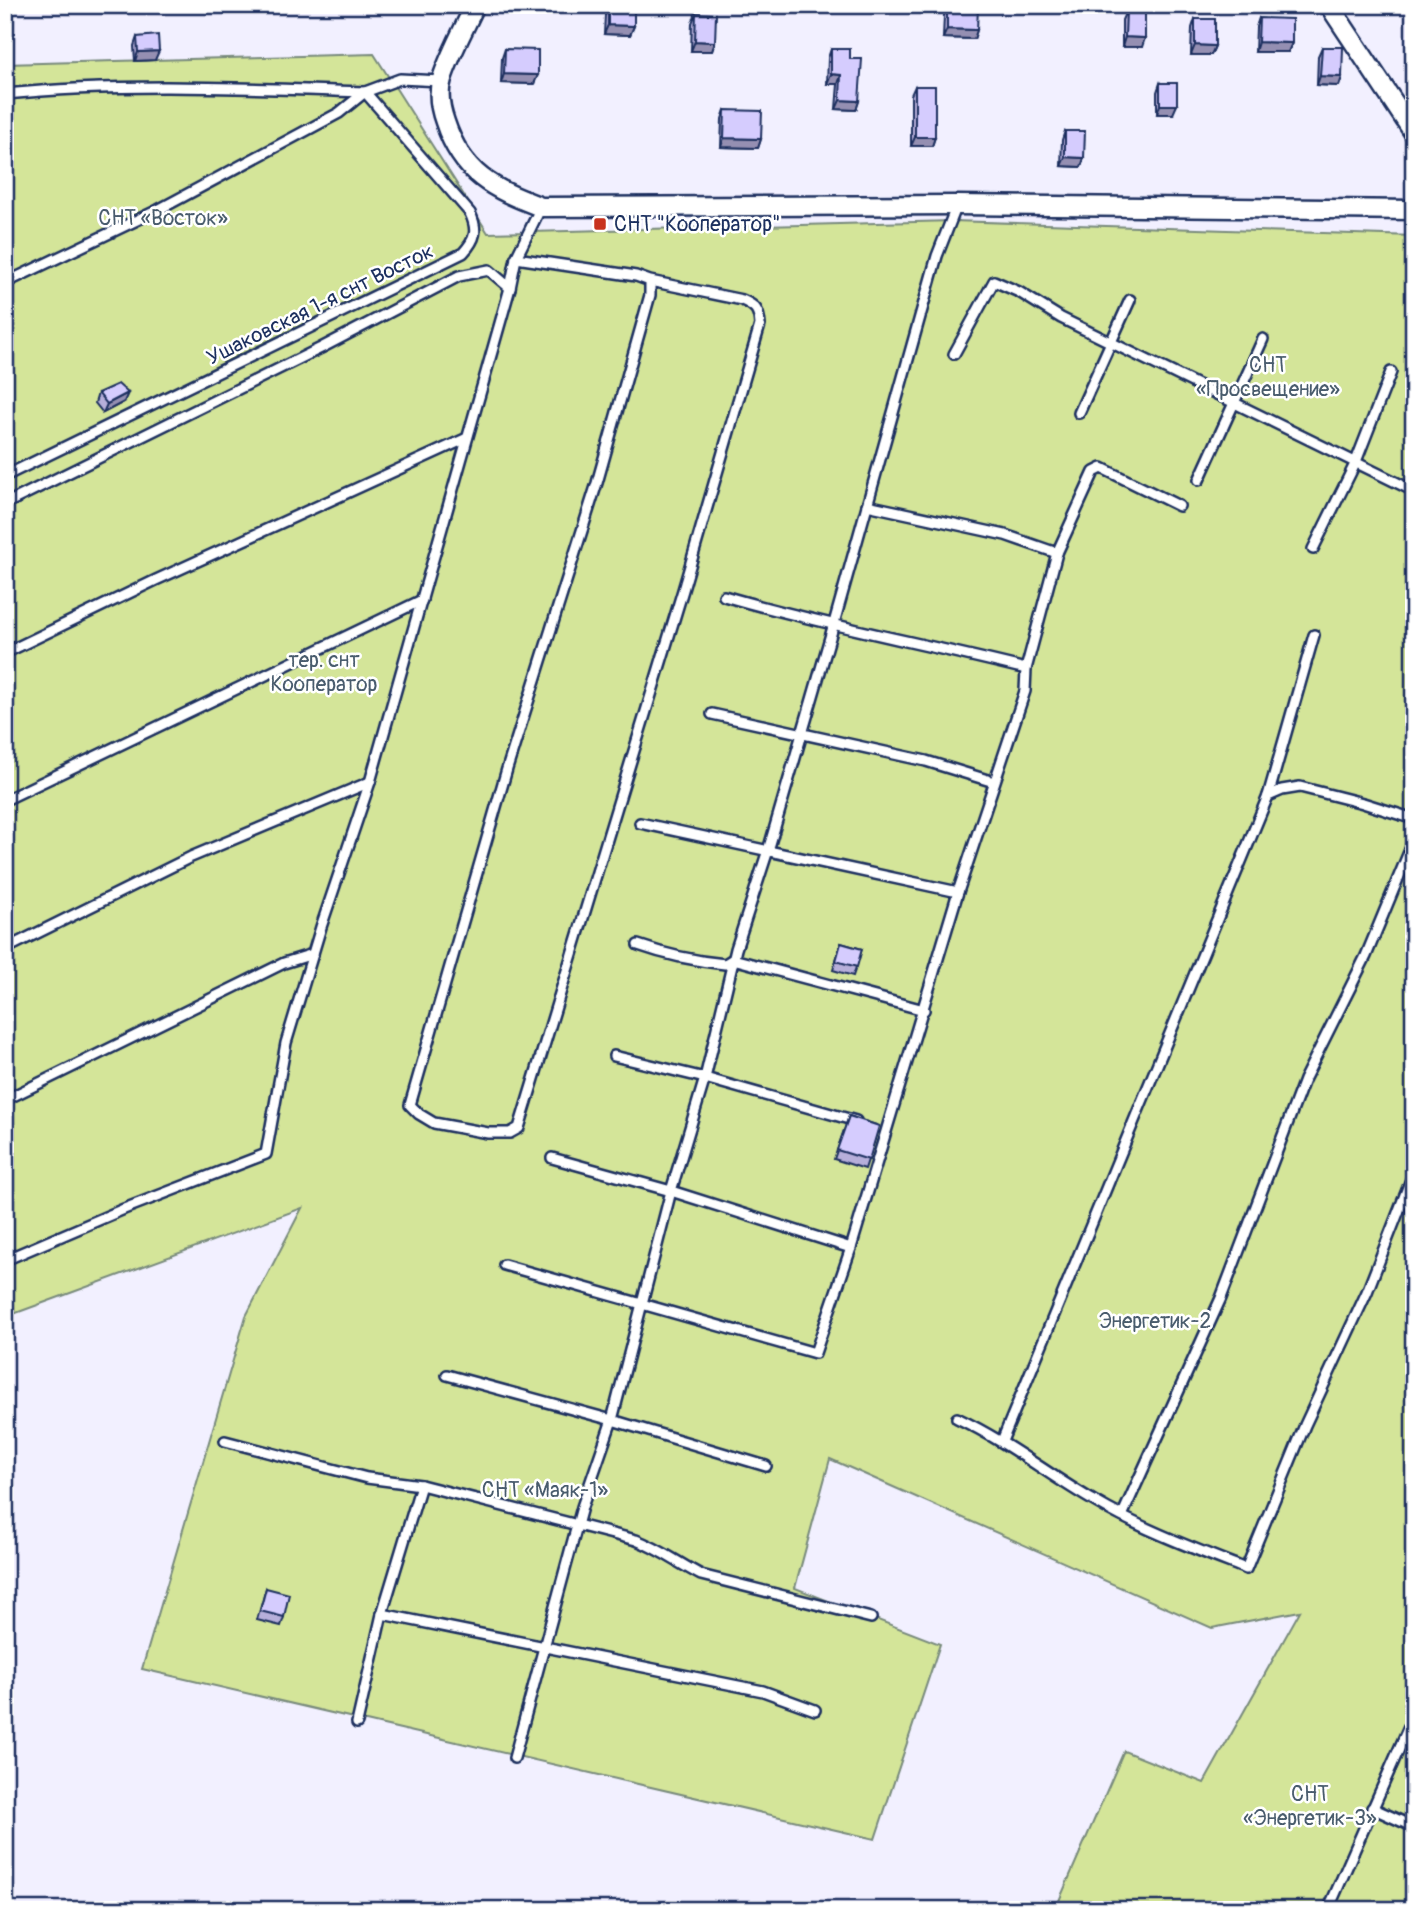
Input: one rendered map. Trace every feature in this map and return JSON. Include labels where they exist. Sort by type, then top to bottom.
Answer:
[{"type":"street","points":[[475,5],[441,81],[439,105],[449,135],[468,168],[508,194],[541,207],[957,205],[1414,211]]},
{"type":"street","points":[[1329,5],[1414,133]]},
{"type":"lane","points":[[5,284],[158,211],[339,113],[365,92],[400,79],[441,81]]},
{"type":"lane","points":[[5,94],[73,87],[220,87],[365,92]]},
{"type":"lane","name":"Ушаковская 1-я снт Восток","points":[[5,475],[463,253],[473,243],[477,228],[470,213],[365,92]]},
{"type":"lane","points":[[514,1758],[577,1526],[611,1420],[671,1191],[705,1078],[733,959],[834,624],[937,256],[957,205]]},
{"type":"lane","points":[[5,1260],[124,1209],[266,1154],[286,1043],[370,782],[510,288],[516,258],[541,207]]},
{"type":"lane","points":[[516,258],[636,276],[741,300],[755,306],[760,314],[760,325],[683,590],[519,1128],[510,1133],[488,1133],[434,1123],[410,1105],[507,769],[597,483],[650,296],[650,281]]},
{"type":"lane","points":[[5,504],[321,348],[459,276],[489,271],[510,288]]},
{"type":"lane","points":[[954,354],[994,281],[1111,343],[1414,491]]},
{"type":"lane","points":[[1079,414],[1130,300]]},
{"type":"lane","points":[[1199,480],[1263,339]]},
{"type":"lane","points":[[1313,549],[1355,464],[1391,372]]},
{"type":"lane","points":[[5,653],[467,438]]},
{"type":"lane","points":[[504,1265],[815,1353],[851,1248],[958,892],[1025,691],[1027,669],[1057,553],[1094,472],[1102,468],[1179,506]]},
{"type":"lane","points":[[867,505],[1005,535],[1057,553]]},
{"type":"lane","points":[[724,596],[795,617],[1027,669]]},
{"type":"lane","points":[[5,800],[422,600]]},
{"type":"lane","points":[[1002,1441],[1268,796],[1314,635]]},
{"type":"lane","points":[[712,714],[926,761],[994,782]]},
{"type":"lane","points":[[5,949],[191,857],[370,782]]},
{"type":"lane","points":[[1268,796],[1300,787],[1414,819]]},
{"type":"lane","points":[[640,823],[958,892]]},
{"type":"lane","points":[[1122,1516],[1221,1298],[1304,1080],[1366,956],[1414,840]]},
{"type":"lane","points":[[638,945],[659,953],[704,962],[725,964],[733,959],[924,1010]]},
{"type":"lane","points":[[5,1100],[284,963],[313,954]]},
{"type":"lane","points":[[614,1056],[705,1078],[885,1129]]},
{"type":"lane","points":[[552,1158],[671,1191],[851,1248]]},
{"type":"lane","points":[[957,1418],[1002,1441],[1095,1502],[1246,1569],[1305,1425],[1367,1293],[1414,1172]]},
{"type":"lane","points":[[447,1375],[766,1466]]},
{"type":"lane","points":[[225,1441],[367,1478],[421,1485],[636,1540],[660,1549],[677,1563],[701,1575],[871,1619]]},
{"type":"lane","points":[[357,1723],[382,1614],[421,1485]]},
{"type":"lane","points":[[382,1614],[763,1691],[815,1710]]},
{"type":"lane","points":[[1328,1910],[1414,1716]]},
{"type":"lane","points":[[1372,1808],[1414,1827]]},
{"type":"green space","points":[[374,54],[488,233],[953,221],[1414,236],[1414,1910],[1055,1910],[1124,1751],[1204,1783],[1300,1611],[1212,1628],[830,1459],[795,1588],[940,1644],[875,1839],[142,1669],[246,1316],[302,1208],[5,1317],[5,476],[380,287],[5,471],[5,64]]},
{"type":"building","points":[[608,6],[634,7],[634,26],[608,25]]},
{"type":"building","points":[[947,6],[978,7],[977,30],[947,29]]},
{"type":"building","points":[[1126,11],[1145,11],[1145,38],[1125,37]]},
{"type":"building","points":[[696,13],[716,14],[715,42],[695,41]]},
{"type":"building","points":[[1259,18],[1292,19],[1292,43],[1258,42]]},
{"type":"building","points":[[1195,19],[1215,19],[1215,46],[1195,45]]},
{"type":"building","points":[[158,35],[159,51],[138,52],[137,37]]},
{"type":"building","points":[[1322,47],[1343,47],[1342,77],[1320,76]]},
{"type":"building","points":[[505,49],[538,50],[538,75],[504,74]]},
{"type":"building","points":[[831,49],[850,49],[850,59],[862,59],[859,101],[840,100],[841,75],[831,74]]},
{"type":"building","points":[[1160,83],[1177,83],[1177,105],[1160,105]]},
{"type":"building","points":[[915,86],[935,86],[935,137],[915,137]]},
{"type":"building","points":[[725,110],[762,111],[761,139],[724,138]]},
{"type":"building","points":[[1065,131],[1085,131],[1084,158],[1065,157]]},
{"type":"building","points":[[118,384],[128,393],[107,404],[98,393]]},
{"type":"building","points":[[841,943],[862,949],[857,967],[836,961]]},
{"type":"building","points":[[849,1116],[879,1126],[869,1160],[837,1150]]},
{"type":"building","points":[[266,1588],[289,1594],[284,1617],[260,1611]]},
{"type":"place","name":"СНТ \"Кооператор\"","points":[[600,224]]},
{"type":"park label","name":"СНТ «Восток»","points":[[163,218]]},
{"type":"park label","name":"СНТ «Просвещение»","points":[[1268,377]]},
{"type":"park label","name":"тер. снт Кооператор","points":[[324,672]]},
{"type":"park label","name":"Энергетик-2","points":[[1155,1321]]},
{"type":"park label","name":"СНТ «Маяк-1»","points":[[545,1490]]},
{"type":"park label","name":"СНТ «Энергетик-3»","points":[[1310,1806]]}]
